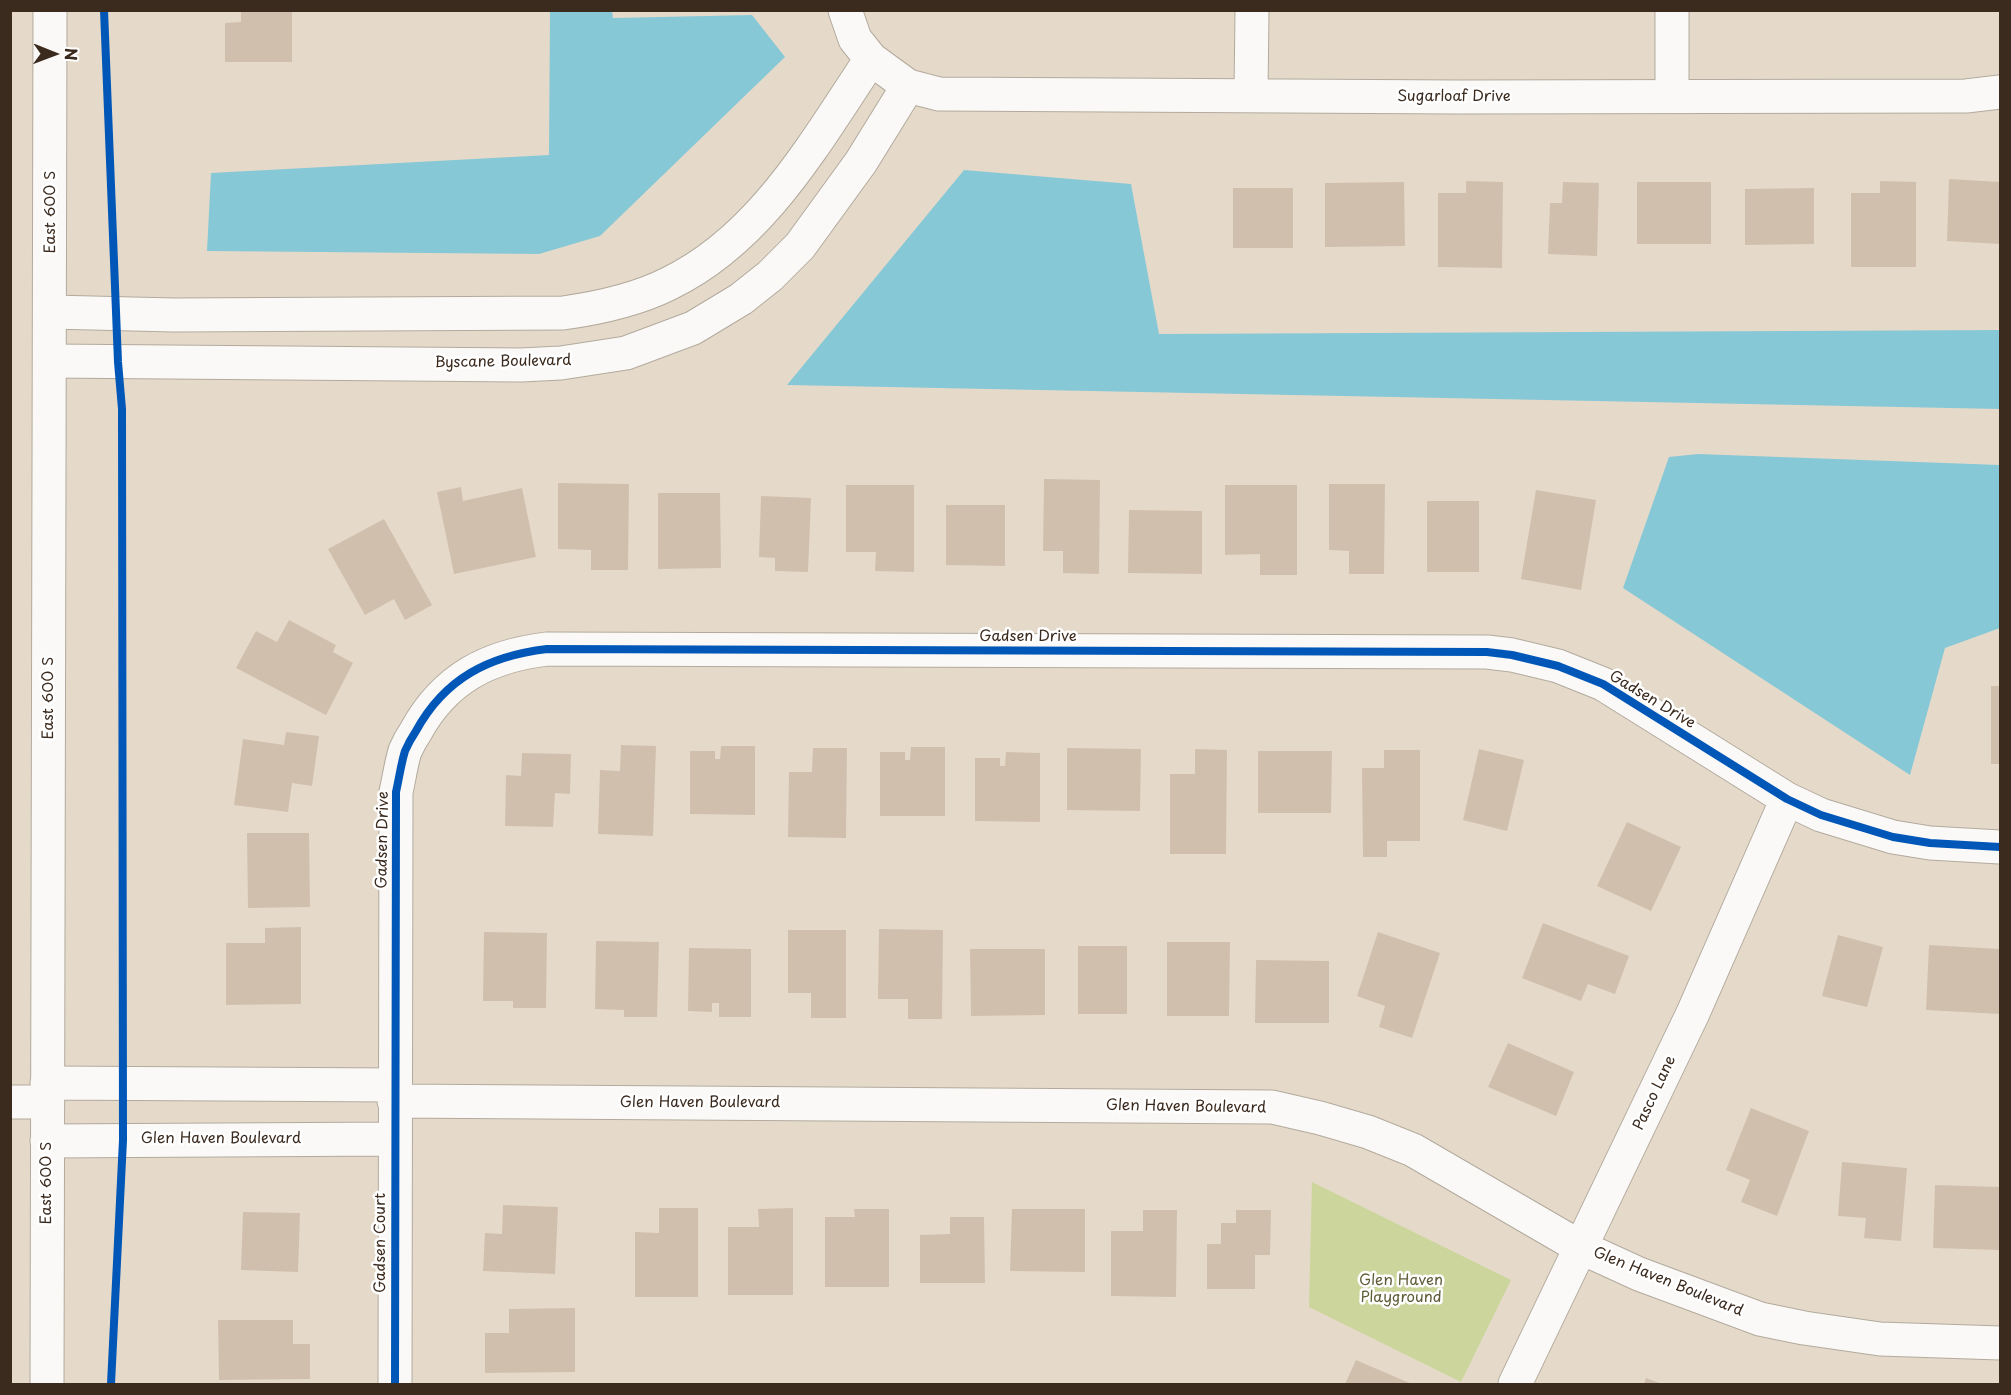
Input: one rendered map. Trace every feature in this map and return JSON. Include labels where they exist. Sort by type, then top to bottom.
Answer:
[{"type":"street","name":"East 600 S","points":[[47,1384],[50,10]]},
{"type":"street","points":[[845,10],[855,39],[870,59],[908,86]]},
{"type":"street","points":[[1251,96],[1252,10]]},
{"type":"street","points":[[1672,10],[1672,95]]},
{"type":"street","points":[[51,312],[174,315],[551,313],[605,306],[667,285],[706,263],[748,228],[785,183],[870,59]]},
{"type":"street","name":"Sugarloaf Drive","points":[[908,86],[939,94],[1458,98],[1672,95],[1966,96],[2001,92]]},
{"type":"street","name":"Byscane Boulevard","points":[[51,361],[521,365],[561,363],[626,353],[693,328],[741,298],[770,276],[800,246],[828,210],[908,86]]},
{"type":"street","name":"Gadsen Drive","points":[[395,1093],[396,792],[405,750],[426,713],[444,692],[467,674],[492,661],[519,652],[571,649],[1475,652],[1512,655],[1558,666],[1603,684],[1787,799],[1821,814],[1893,837],[1940,844],[2001,847]]},
{"type":"street","name":"Pasco Lane","points":[[1515,1384],[1693,1013],[1787,799]]},
{"type":"street","name":"Glen Haven Boulevard","points":[[10,1102],[47,1092],[395,1093],[1272,1107],[1368,1132],[1413,1150],[1580,1247],[1639,1274],[1760,1319],[1880,1339],[2001,1342]]},
{"type":"street","name":"Gadsen Court","points":[[395,1093],[395,1384]]},
{"type":"street","name":"Glen Haven Boulevard","points":[[47,1141],[394,1138]]},
{"type":"green space","name":"Glen Haven Playground","points":[[1312,1182],[1511,1280],[1461,1382],[1309,1307]]},
{"type":"water","points":[[550,11],[612,11],[613,18],[752,15],[785,57],[600,236],[539,254],[207,251],[211,173],[549,155]]},
{"type":"water","points":[[964,170],[1131,184],[1159,334],[2000,330],[2000,409],[787,385]]},
{"type":"water","points":[[1698,454],[2000,465],[2000,628],[1945,648],[1910,775],[1623,588],[1669,457]]},
{"type":"building","points":[[241,10],[292,10],[292,62],[225,62],[225,23],[241,22]]},
{"type":"building","points":[[1949,179],[2000,182],[2000,244],[1947,241]]},
{"type":"building","points":[[1466,181],[1503,182],[1502,268],[1438,267],[1438,193],[1466,193]]},
{"type":"building","points":[[1880,181],[1916,182],[1916,267],[1851,267],[1851,193],[1880,193]]},
{"type":"building","points":[[1404,182],[1405,246],[1325,247],[1325,183]]},
{"type":"building","points":[[1563,182],[1599,183],[1597,256],[1548,254],[1550,203],[1562,203]]},
{"type":"building","points":[[1637,182],[1711,182],[1711,244],[1637,244]]},
{"type":"building","points":[[1233,188],[1293,188],[1293,248],[1233,248]]},
{"type":"building","points":[[1814,188],[1814,244],[1745,245],[1745,189]]},
{"type":"building","points":[[1044,479],[1100,480],[1099,574],[1063,573],[1063,551],[1043,551]]},
{"type":"building","points":[[558,483],[629,484],[628,570],[591,570],[591,550],[558,549]]},
{"type":"building","points":[[1329,484],[1385,484],[1384,574],[1349,574],[1349,551],[1329,550]]},
{"type":"building","points":[[846,485],[914,485],[914,572],[875,571],[876,552],[846,552]]},
{"type":"building","points":[[1225,485],[1297,485],[1297,575],[1260,575],[1260,554],[1225,555]]},
{"type":"building","points":[[461,487],[463,501],[522,488],[536,557],[454,574],[437,492]]},
{"type":"building","points":[[1536,490],[1596,500],[1581,590],[1521,579]]},
{"type":"building","points":[[658,493],[720,493],[721,568],[658,569]]},
{"type":"building","points":[[761,496],[811,498],[808,572],[775,571],[775,558],[759,557]]},
{"type":"building","points":[[1427,501],[1479,501],[1479,572],[1427,572]]},
{"type":"building","points":[[946,505],[1005,505],[1005,566],[946,565]]},
{"type":"building","points":[[1129,510],[1202,511],[1202,574],[1128,573]]},
{"type":"building","points":[[384,519],[432,605],[405,620],[394,599],[365,615],[328,549]]},
{"type":"building","points":[[289,620],[336,645],[333,652],[353,663],[326,715],[236,668],[256,631],[277,642]]},
{"type":"building","points":[[1991,686],[2000,686],[2000,764],[1991,764]]},
{"type":"building","points":[[286,732],[319,736],[312,786],[292,783],[288,812],[234,805],[243,739],[284,745]]},
{"type":"building","points":[[621,745],[656,746],[653,836],[598,834],[600,770],[620,771]]},
{"type":"building","points":[[721,746],[755,746],[755,815],[690,814],[690,751],[715,751],[715,759],[720,759]]},
{"type":"building","points":[[911,747],[945,747],[945,816],[880,816],[880,752],[905,752],[905,760],[910,760]]},
{"type":"building","points":[[813,748],[847,748],[846,838],[788,837],[789,772],[812,772]]},
{"type":"building","points":[[1067,748],[1141,749],[1140,811],[1067,810]]},
{"type":"building","points":[[1195,749],[1227,750],[1226,854],[1170,854],[1170,774],[1195,774]]},
{"type":"building","points":[[1479,749],[1524,760],[1507,831],[1463,820]]},
{"type":"building","points":[[1384,750],[1420,750],[1420,841],[1387,841],[1387,857],[1363,857],[1362,768],[1384,768]]},
{"type":"building","points":[[1258,751],[1332,751],[1331,813],[1258,813]]},
{"type":"building","points":[[1006,752],[1040,753],[1040,822],[975,821],[975,758],[1000,758],[1000,766],[1005,766]]},
{"type":"building","points":[[522,753],[571,754],[570,794],[555,793],[553,827],[505,826],[506,775],[521,776]]},
{"type":"building","points":[[1627,822],[1681,847],[1651,911],[1597,886]]},
{"type":"building","points":[[247,833],[309,833],[310,907],[248,908]]},
{"type":"building","points":[[1543,923],[1629,956],[1615,994],[1588,984],[1581,1001],[1522,978]]},
{"type":"building","points":[[301,927],[301,1004],[226,1005],[226,943],[265,943],[265,928]]},
{"type":"building","points":[[879,929],[943,930],[942,1019],[908,1019],[908,999],[878,999]]},
{"type":"building","points":[[788,930],[846,930],[846,1018],[811,1018],[811,993],[788,993]]},
{"type":"building","points":[[484,932],[547,933],[546,1008],[513,1008],[513,1001],[483,1001]]},
{"type":"building","points":[[1378,932],[1440,953],[1412,1038],[1379,1027],[1385,1006],[1357,996]]},
{"type":"building","points":[[1838,935],[1883,947],[1867,1007],[1822,996]]},
{"type":"building","points":[[596,941],[659,942],[657,1017],[624,1017],[624,1010],[595,1009]]},
{"type":"building","points":[[1167,942],[1230,942],[1229,1016],[1167,1016]]},
{"type":"building","points":[[1929,945],[2000,949],[2000,1014],[1926,1010]]},
{"type":"building","points":[[1078,946],[1127,946],[1127,1014],[1078,1014]]},
{"type":"building","points":[[689,948],[751,949],[751,1017],[719,1017],[719,1003],[712,1003],[712,1012],[688,1011]]},
{"type":"building","points":[[970,949],[1045,949],[1045,1015],[971,1016]]},
{"type":"building","points":[[1256,960],[1329,961],[1329,1023],[1255,1023]]},
{"type":"building","points":[[1508,1043],[1574,1072],[1556,1116],[1488,1087]]},
{"type":"building","points":[[1751,1108],[1809,1131],[1777,1216],[1741,1202],[1750,1180],[1726,1170]]},
{"type":"building","points":[[1842,1162],[1907,1168],[1901,1241],[1864,1238],[1866,1218],[1838,1216]]},
{"type":"building","points":[[1935,1185],[2000,1187],[2000,1250],[1933,1248]]},
{"type":"building","points":[[503,1205],[558,1207],[555,1274],[483,1271],[485,1233],[502,1234]]},
{"type":"building","points":[[659,1208],[698,1208],[698,1297],[635,1297],[635,1232],[659,1233]]},
{"type":"building","points":[[793,1208],[793,1295],[728,1295],[728,1227],[759,1227],[758,1209]]},
{"type":"building","points":[[854,1209],[889,1209],[889,1287],[825,1287],[825,1217],[855,1217]]},
{"type":"building","points":[[1012,1209],[1085,1209],[1085,1272],[1010,1271]]},
{"type":"building","points":[[1143,1210],[1177,1210],[1176,1297],[1111,1296],[1111,1231],[1143,1231]]},
{"type":"building","points":[[1236,1210],[1271,1210],[1270,1255],[1255,1255],[1255,1289],[1207,1289],[1207,1244],[1221,1244],[1221,1223],[1236,1223]]},
{"type":"building","points":[[243,1212],[300,1213],[298,1272],[241,1270]]},
{"type":"building","points":[[950,1217],[984,1217],[985,1283],[920,1283],[920,1235],[950,1234]]},
{"type":"building","points":[[575,1308],[575,1372],[485,1373],[485,1333],[509,1333],[509,1309]]},
{"type":"building","points":[[218,1320],[293,1320],[293,1344],[310,1344],[310,1379],[219,1380]]},
{"type":"building","points":[[1356,1360],[1412,1384],[1345,1384]]},
{"type":"building","points":[[1646,1378],[1662,1384],[1644,1384]]},
{"type":"cycle path","points":[[104,10],[118,362],[122,409],[123,1140],[111,1384]]},
{"type":"cycle path","points":[[395,1384],[396,792],[405,751],[428,713],[441,697],[471,673],[506,657],[547,649],[1487,652],[1512,655],[1558,666],[1603,684],[1787,799],[1821,815],[1893,837],[1930,843],[2000,847]]}]
